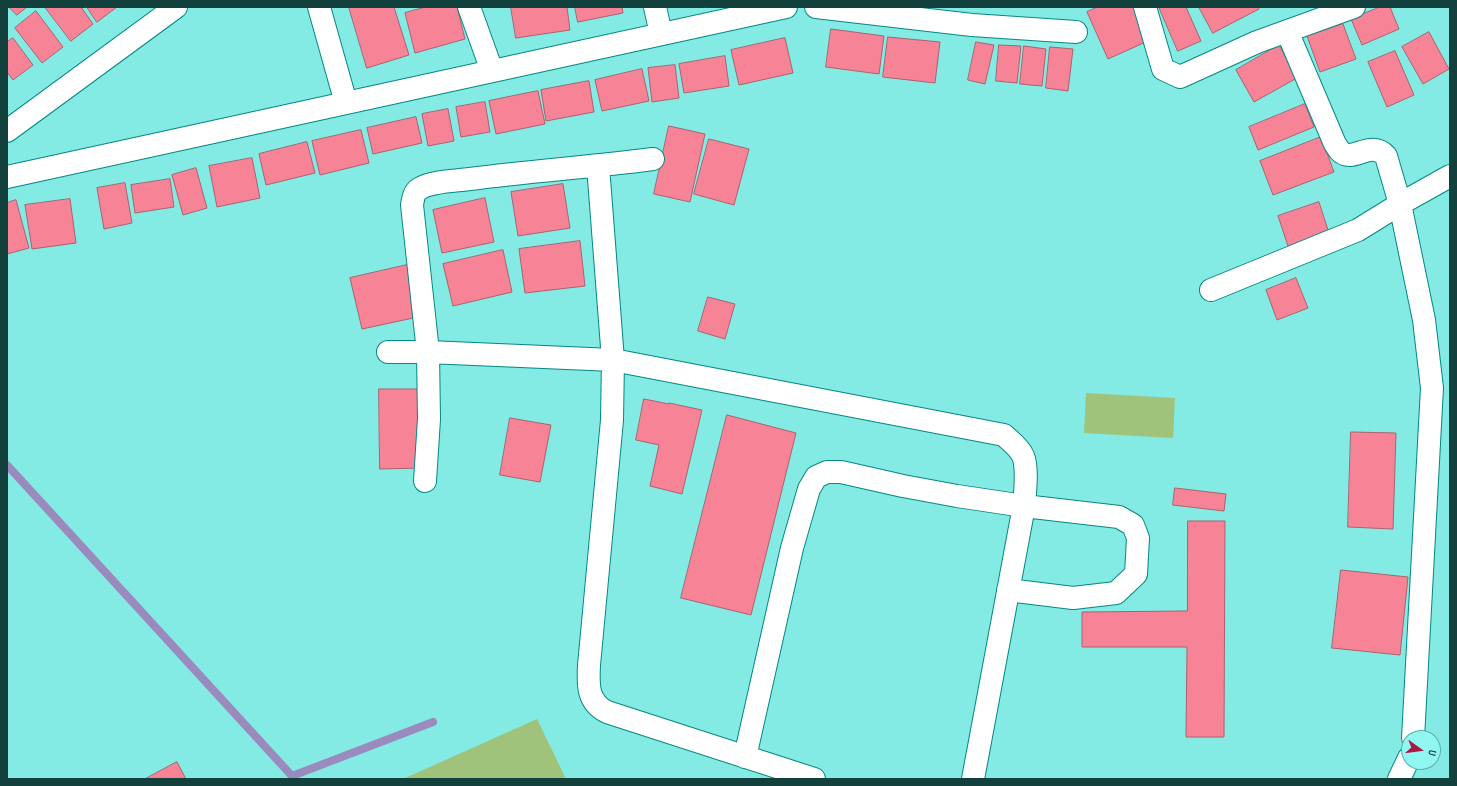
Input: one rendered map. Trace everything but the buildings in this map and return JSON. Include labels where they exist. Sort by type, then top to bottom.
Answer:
[{"type":"street","points":[[7,131],[176,7]]},
{"type":"street","points":[[319,7],[346,103]]},
{"type":"street","points":[[469,7],[492,71]]},
{"type":"street","points":[[654,7],[661,34]]},
{"type":"street","points":[[7,177],[786,7]]},
{"type":"street","points":[[816,7],[970,16],[1076,32]]},
{"type":"street","points":[[1145,7],[1163,69],[1180,77],[1257,42],[1354,7]]},
{"type":"street","points":[[1287,31],[1335,144],[1340,152],[1349,155],[1374,149],[1381,151],[1386,156],[1400,204],[1424,320],[1432,388],[1413,730]]},
{"type":"street","points":[[425,481],[430,419],[428,352],[412,205],[413,196],[418,189],[434,184],[516,173],[598,166],[653,158]]},
{"type":"street","points":[[598,166],[613,360],[612,420],[589,665],[590,692],[597,706],[608,712],[814,779]]},
{"type":"street","points":[[1211,290],[1358,230],[1450,176]]},
{"type":"street","points":[[388,352],[428,352],[613,360],[1004,435],[1015,445],[1023,456],[1026,477],[1024,506],[973,779]]},
{"type":"street","points":[[745,757],[792,548],[809,489],[816,477],[827,472],[841,472],[918,489],[1024,506],[1119,516],[1133,524],[1138,538],[1136,574],[1116,593],[1073,598],[1008,590]]},
{"type":"green space","points":[[1086,393],[1175,398],[1173,438],[1084,433]]},
{"type":"green space","points":[[537,719],[566,779],[403,779]]},
{"type":"waterway","points":[[7,465],[292,776],[433,722]]}]
